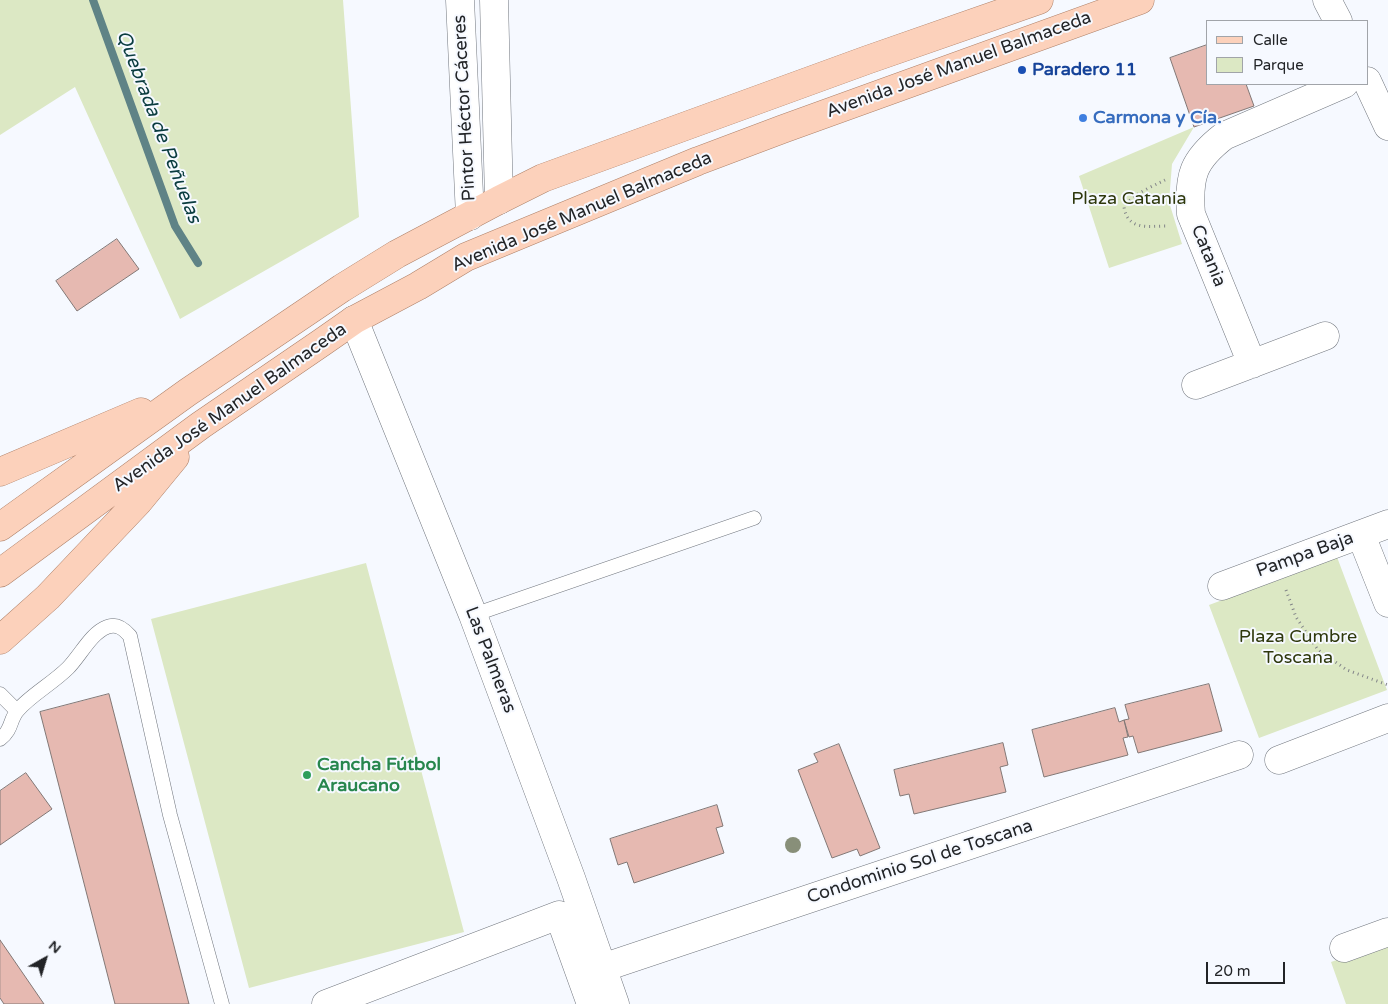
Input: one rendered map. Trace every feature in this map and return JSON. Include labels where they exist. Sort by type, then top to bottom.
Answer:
[{"type":"main road","name":"Avenida José Manuel Balmaceda","points":[[0,527],[188,392],[342,288],[397,254],[499,200],[543,178],[867,60],[990,9],[1039,0]]},
{"type":"main road","name":"Avenida José Manuel Balmaceda","points":[[0,573],[201,425],[354,320],[418,286],[466,257],[698,161],[1140,0]]},
{"type":"main road","points":[[0,472],[188,392]]},
{"type":"main road","points":[[0,640],[48,597],[138,502],[201,425]]},
{"type":"street","name":"Pintor Héctor Cáceres","points":[[460,0],[470,216]]},
{"type":"street","name":"Pintor Héctor Cáceres","points":[[494,0],[499,200]]},
{"type":"street","points":[[1327,0],[1337,20]]},
{"type":"street","name":"Catania","points":[[1252,364],[1192,214],[1190,198],[1193,174],[1199,159],[1224,136],[1342,85]]},
{"type":"street","points":[[1376,89],[1388,126]]},
{"type":"street","name":"Las Palmeras","points":[[354,320],[473,615],[571,878],[615,1004]]},
{"type":"street","points":[[1196,385],[1325,336]]},
{"type":"street","name":"Pampa Baja","points":[[1222,586],[1388,524]]},
{"type":"street","points":[[1361,535],[1388,603]]},
{"type":"street","points":[[1279,760],[1388,718]]},
{"type":"street","name":"Condominio Sol de Toscana","points":[[602,968],[1239,755]]},
{"type":"street","points":[[326,1004],[374,995],[559,915],[590,1004]]},
{"type":"street","points":[[1344,948],[1388,932]]},
{"type":"lane","points":[[473,615],[754,518]]},
{"type":"lane","points":[[0,739],[7,733],[17,711],[68,668],[97,634],[106,627],[113,625],[126,630],[130,636],[170,815],[222,1004]]},
{"type":"lane","points":[[0,694],[17,711]]},
{"type":"path","points":[[1196,224],[1140,226],[1130,222],[1125,215],[1124,207],[1128,202],[1145,191],[1197,165]]},
{"type":"path","points":[[1276,566],[1296,618],[1318,650],[1347,670],[1388,685]]},
{"type":"green space","name":"Quebrada de Peñuelas","points":[[0,0],[343,0],[359,217],[180,319],[75,87],[0,135]]},
{"type":"green space","name":"Plaza Catania","points":[[1194,127],[1172,164],[1169,202],[1182,244],[1109,268],[1079,176]]},
{"type":"green space","name":"Plaza Cumbre Toscana","points":[[1337,557],[1387,690],[1259,738],[1209,605]]},
{"type":"green space","name":"Cancha Fútbol Araucano","points":[[366,563],[464,932],[249,988],[151,619]]},
{"type":"green space","points":[[1388,942],[1388,1004],[1346,1004],[1331,962]]},
{"type":"building","points":[[1206,45],[1206,85],[1246,85],[1254,106],[1194,127],[1170,58]]},
{"type":"building","points":[[117,239],[139,269],[77,311],[56,281]]},
{"type":"building","points":[[1209,684],[1222,731],[1138,753],[1133,736],[1129,737],[1124,720],[1129,719],[1125,705]]},
{"type":"building","points":[[109,694],[189,1004],[115,1004],[40,712]]},
{"type":"building","points":[[1115,708],[1119,722],[1124,720],[1128,737],[1123,738],[1128,755],[1044,777],[1032,730]]},
{"type":"building","points":[[1003,743],[1008,765],[1000,767],[1006,792],[914,814],[909,794],[900,796],[894,770]]},
{"type":"building","points":[[839,744],[880,848],[860,856],[857,849],[832,858],[798,770],[818,762],[814,754]]},
{"type":"building","points":[[26,773],[52,809],[0,845],[0,791]]},
{"type":"building","points":[[717,805],[723,826],[716,828],[724,853],[634,883],[627,862],[618,865],[610,839]]},
{"type":"building","points":[[0,940],[44,1004],[4,1004],[0,998]]},
{"type":"waterway","name":"Quebrada de Peñuelas","points":[[93,0],[175,226],[198,263]]},
{"type":"place","name":"Paradero 11","points":[[1022,70]]},
{"type":"place","name":"Carmona y Cía.","points":[[1083,118]]},
{"type":"place","name":"Cancha Fútbol Araucano","points":[[307,775]]}]
